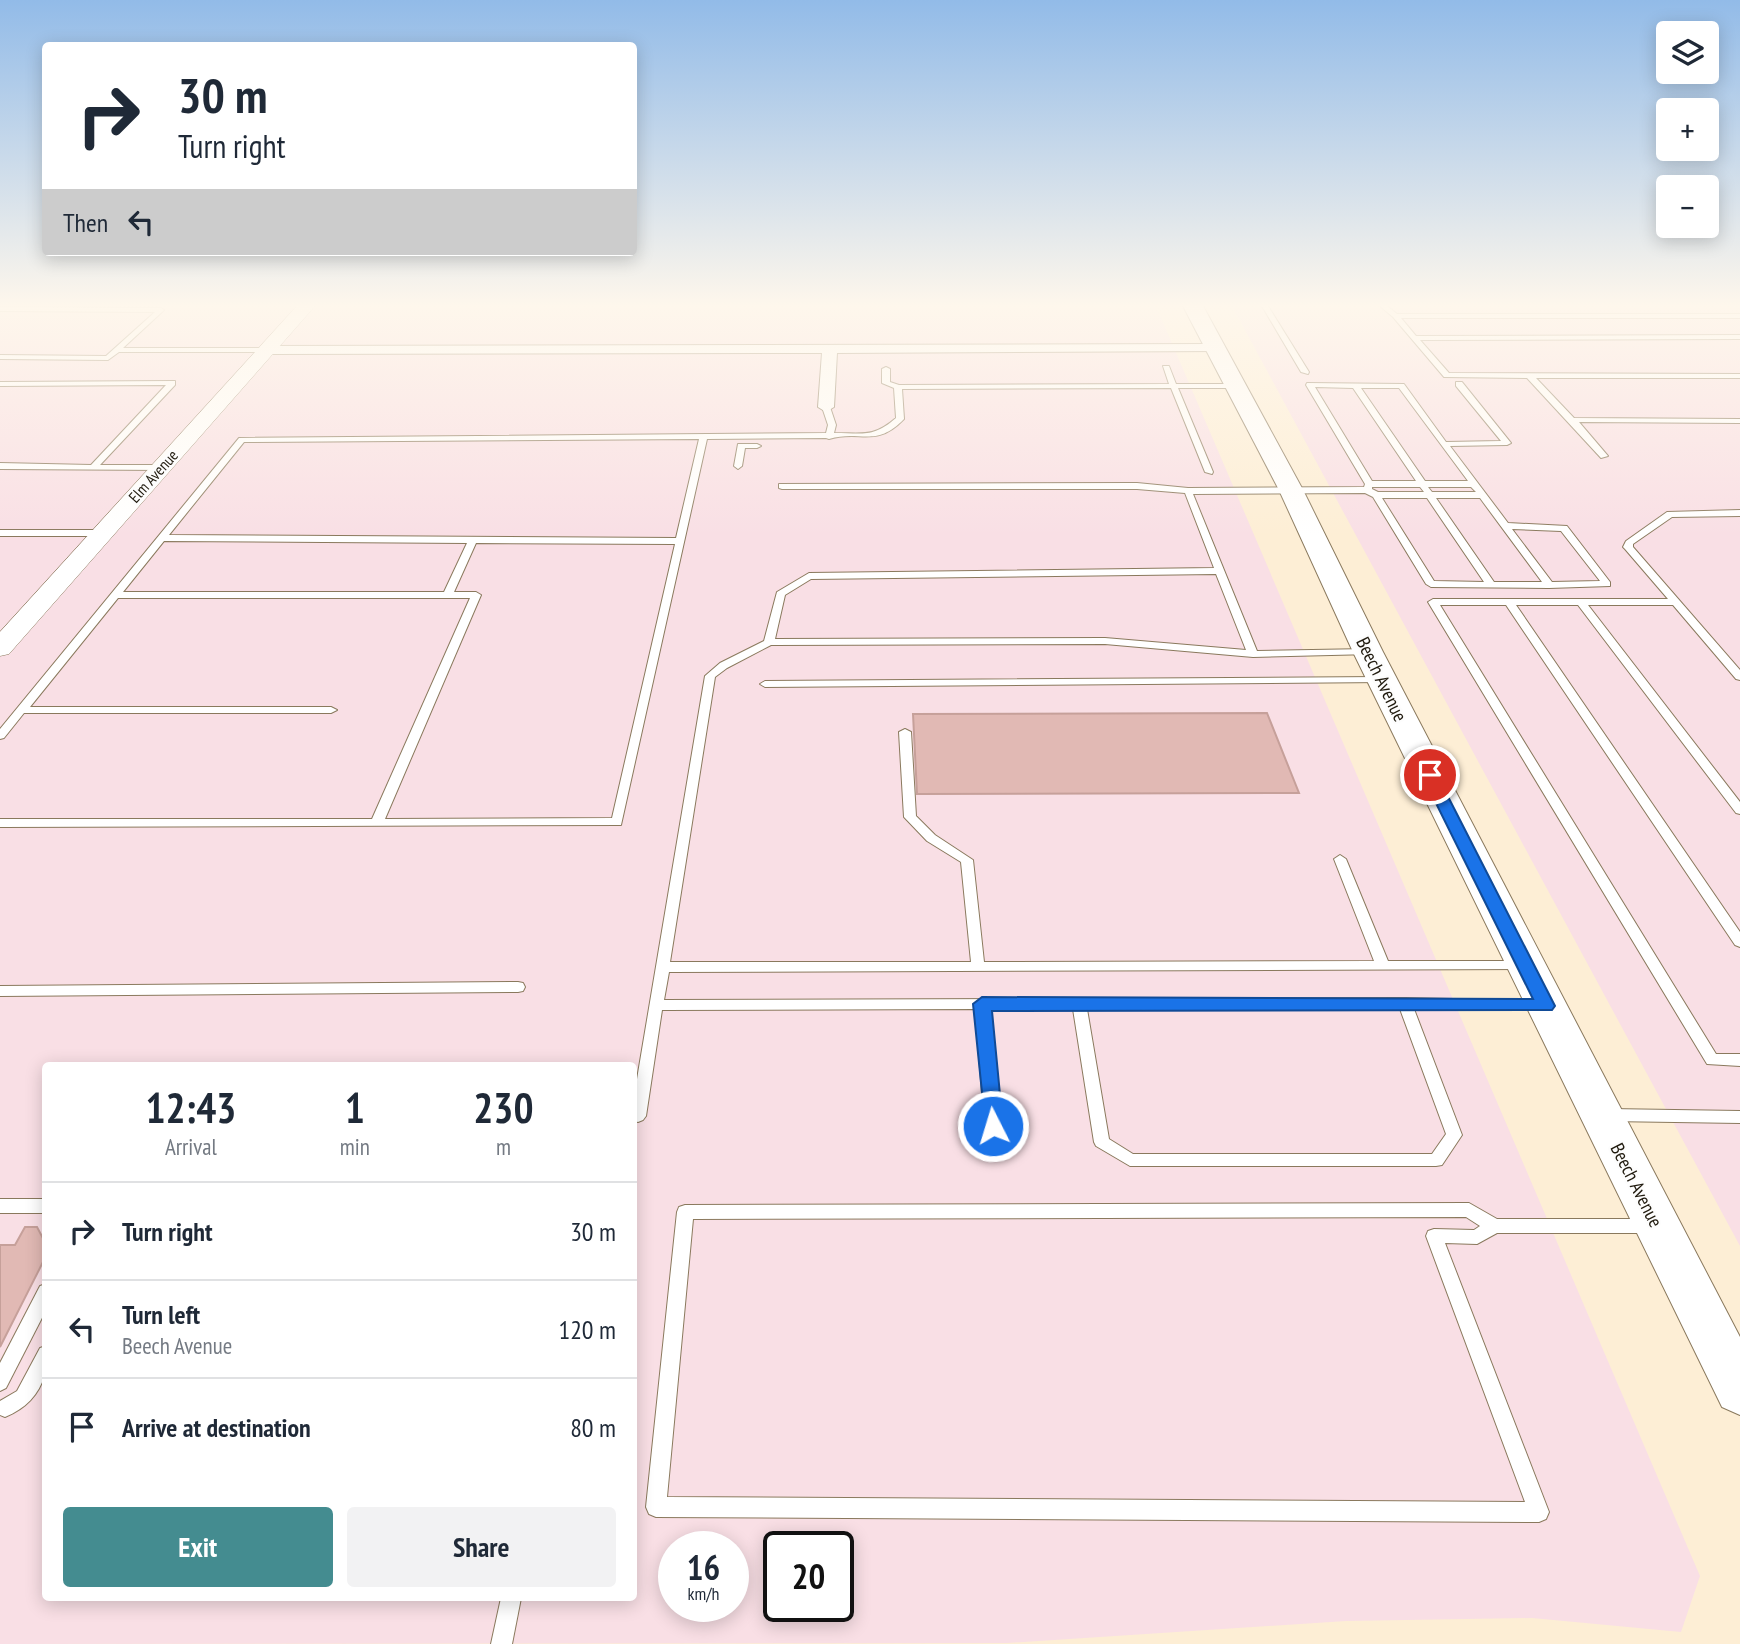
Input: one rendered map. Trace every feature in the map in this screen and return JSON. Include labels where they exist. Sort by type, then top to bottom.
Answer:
[{"type":"main road","name":"Beech Avenue","points":[[1231,383],[1291,489],[1375,666],[1740,1390]]},
{"type":"street","name":"Elm Avenue","points":[[0,648],[237,383]]},
{"type":"street","points":[[826,407],[828,383]]},
{"type":"lane","points":[[0,384],[172,383],[92,468]]},
{"type":"lane","points":[[886,383],[898,387],[1233,386]]},
{"type":"lane","points":[[1172,383],[1209,471]]},
{"type":"lane","points":[[1536,383],[1604,456]]},
{"type":"lane","points":[[1444,444],[1507,443],[1459,384]]},
{"type":"lane","points":[[1355,385],[1490,585]]},
{"type":"lane","points":[[1506,526],[1564,528],[1608,582],[1549,585],[1431,584],[1309,386],[1401,386],[1549,585]]},
{"type":"lane","points":[[0,736],[242,440],[829,437],[876,440],[900,419],[898,387]]},
{"type":"lane","points":[[826,407],[832,425],[829,437]]},
{"type":"lane","points":[[1572,420],[1740,421]]},
{"type":"lane","points":[[0,823],[617,822],[703,437]]},
{"type":"lane","points":[[738,466],[741,446],[757,446]]},
{"type":"lane","points":[[0,467],[160,468]]},
{"type":"lane","points":[[1371,490],[1422,484],[1475,484]]},
{"type":"lane","points":[[782,486],[1137,486],[1188,491],[1371,490],[1429,495],[1483,495]]},
{"type":"lane","points":[[1188,491],[1253,654]]},
{"type":"lane","points":[[1740,513],[1670,513],[1629,543],[1628,547],[1740,677]]},
{"type":"lane","points":[[0,543],[5,533],[102,533]]},
{"type":"lane","points":[[162,538],[678,541]]},
{"type":"lane","points":[[448,595],[473,540]]},
{"type":"lane","points":[[769,642],[780,594],[809,576],[1219,571]]},
{"type":"lane","points":[[115,595],[476,595],[377,822]]},
{"type":"lane","points":[[1675,602],[1433,602],[1712,1060],[1740,1060]]},
{"type":"lane","points":[[1509,602],[1740,942]]},
{"type":"lane","points":[[1581,602],[1740,810]]},
{"type":"lane","points":[[638,1116],[710,676],[730,661],[758,650],[769,642],[1105,641],[1375,666]]},
{"type":"lane","points":[[765,684],[1375,666]]},
{"type":"lane","points":[[21,710],[331,710]]},
{"type":"lane","points":[[905,732],[910,817],[931,838],[967,860],[978,967]]},
{"type":"lane","points":[[1339,859],[1383,966]]},
{"type":"lane","points":[[663,967],[1526,966]]},
{"type":"lane","points":[[0,991],[518,988]]},
{"type":"lane","points":[[657,1005],[1405,1003],[1546,1006]]},
{"type":"lane","points":[[1079,1004],[1102,1142],[1130,1160],[1436,1160],[1454,1135],[1405,1003]]},
{"type":"lane","points":[[982,1004],[995,1152]]},
{"type":"lane","points":[[1601,1115],[1740,1117]]},
{"type":"lane","points":[[0,1206],[42,1206]]},
{"type":"lane","points":[[1494,1226],[1469,1209],[685,1213],[656,1507],[1539,1512],[1434,1236],[1477,1237],[1494,1226],[1657,1226]]},
{"type":"lane","points":[[0,1382],[42,1299]]},
{"type":"lane","points":[[2,1409],[23,1397],[42,1361]]},
{"type":"lane","points":[[502,1644],[510,1601]]},
{"type":"shaded area","points":[[0,383],[1189,383],[1700,1576],[1681,1632],[1532,1618],[1346,1621],[1007,1643],[0,1644]]},
{"type":"shaded area","points":[[1273,383],[1740,383],[1740,1246]]},
{"type":"building","points":[[1267,713],[1299,793],[917,794],[913,714]]},
{"type":"building","points":[[25,1227],[37,1227],[42,1236],[42,1264],[0,1347],[0,1245],[15,1245]]},
{"type":"route","points":[[993,1126],[982,1004],[1367,1003],[1546,1006],[1430,775]]}]
